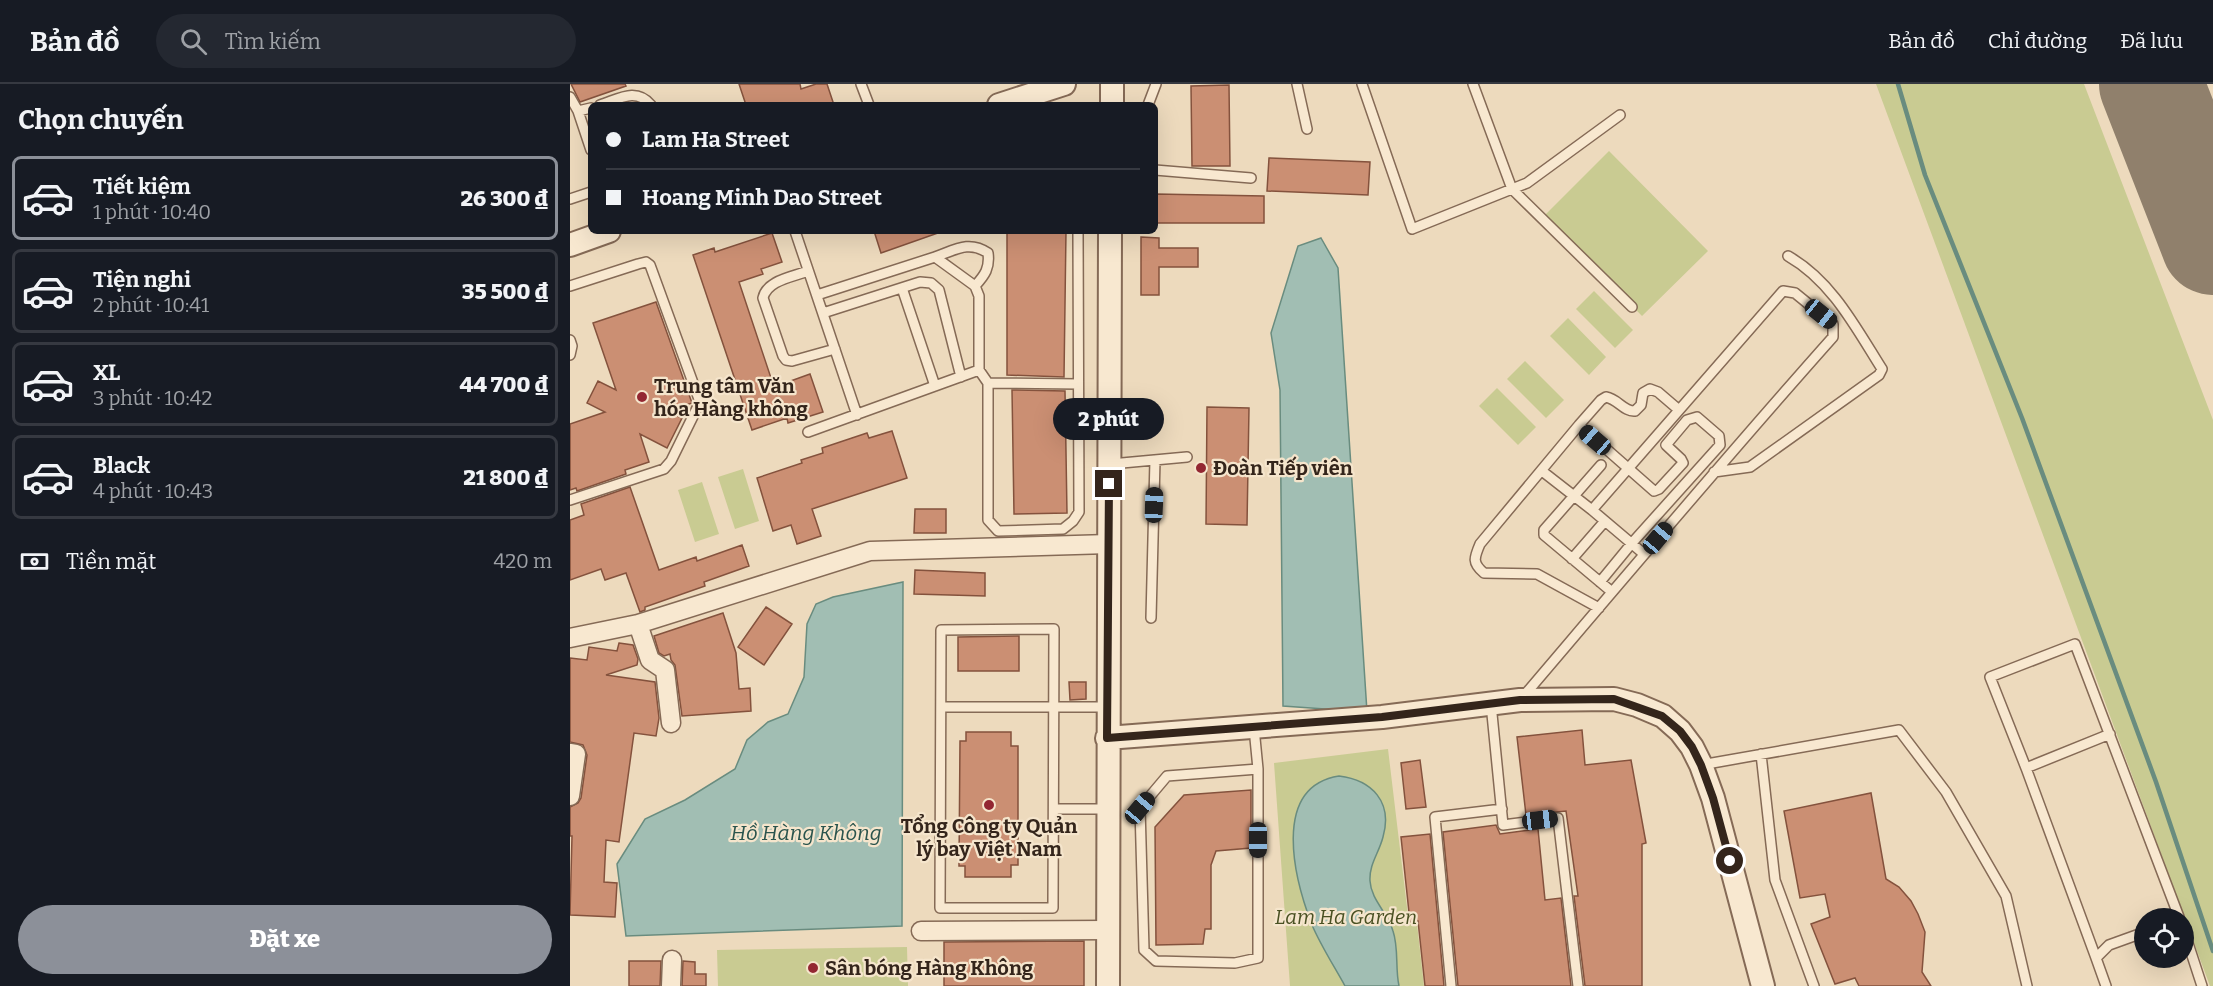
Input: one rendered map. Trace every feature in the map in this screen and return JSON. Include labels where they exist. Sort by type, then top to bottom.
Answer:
[{"type":"street","points":[[1008,102],[1064,84]]},
{"type":"street","points":[[1112,84],[1112,102]]},
{"type":"street","points":[[570,245],[601,234]]},
{"type":"street","points":[[1107,986],[1110,234]]},
{"type":"street","points":[[570,638],[638,624],[870,551],[1109,544]]},
{"type":"street","points":[[638,624],[650,660],[665,669],[671,723]]},
{"type":"street","points":[[1107,738],[1253,725],[1382,717],[1520,700],[1614,699],[1637,705],[1662,716],[1680,731],[1692,747],[1701,765],[1713,798],[1763,986]]},
{"type":"street","points":[[570,753],[576,754],[570,796]]},
{"type":"street","points":[[921,931],[1107,930]]},
{"type":"street","points":[[671,986],[672,960]]},
{"type":"lane","points":[[861,84],[868,102]]},
{"type":"lane","points":[[1149,102],[1156,84]]},
{"type":"lane","points":[[1297,84],[1307,129]]},
{"type":"lane","points":[[1362,84],[1412,229],[1527,183],[1620,115]]},
{"type":"lane","points":[[1473,84],[1512,189],[1632,307]]},
{"type":"lane","points":[[610,102],[636,94],[644,97],[648,102]]},
{"type":"lane","points":[[570,97],[578,111],[588,141]]},
{"type":"lane","points":[[578,111],[588,109]]},
{"type":"lane","points":[[1158,170],[1251,178]]},
{"type":"lane","points":[[570,199],[588,193]]},
{"type":"lane","points":[[796,234],[857,415]]},
{"type":"lane","points":[[935,258],[975,286],[979,296],[980,370],[988,383],[988,520],[998,531],[1063,528],[1077,517],[1079,512],[1078,234]]},
{"type":"lane","points":[[817,295],[967,246],[978,246],[988,253],[989,264],[985,276],[975,286]]},
{"type":"lane","points":[[1714,472],[1750,467],[1879,375],[1882,369],[1843,307],[1807,267],[1788,256]]},
{"type":"lane","points":[[570,286],[638,264],[646,262],[650,265],[700,402],[671,461],[664,469],[570,501]]},
{"type":"lane","points":[[808,271],[771,285],[765,291],[763,298],[783,356],[786,360],[792,361],[835,349]]},
{"type":"lane","points":[[823,313],[920,282],[931,283],[939,290],[961,377]]},
{"type":"lane","points":[[902,288],[934,386]]},
{"type":"lane","points":[[1520,700],[1714,472],[1833,337],[1833,324],[1795,293],[1783,291],[1592,510]]},
{"type":"lane","points":[[570,340],[572,346],[570,355]]},
{"type":"lane","points":[[808,432],[980,370]]},
{"type":"lane","points":[[988,383],[1078,384]]},
{"type":"lane","points":[[1599,608],[1538,574],[1484,573],[1477,567],[1475,556],[1480,544],[1601,400],[1606,397],[1612,398],[1629,411],[1635,411],[1641,405],[1643,393],[1650,389],[1658,392],[1679,410]]},
{"type":"lane","points":[[1579,425],[1654,491],[1659,489],[1683,464],[1681,459],[1666,445],[1691,418],[1697,417],[1721,440],[1720,445],[1600,582]]},
{"type":"lane","points":[[1109,464],[1187,457]]},
{"type":"lane","points":[[1150,618],[1155,460]]},
{"type":"lane","points":[[1601,465],[1544,530],[1544,536],[1612,592]]},
{"type":"lane","points":[[1542,471],[1644,554]]},
{"type":"lane","points":[[1572,559],[1605,521]]},
{"type":"lane","points":[[1054,629],[1054,707],[1053,908],[940,908],[941,630],[1054,629]]},
{"type":"lane","points":[[2106,986],[1990,677],[2075,644],[2175,908]]},
{"type":"lane","points":[[1491,704],[1503,825],[1558,818],[1578,986]]},
{"type":"lane","points":[[941,707],[1107,707]]},
{"type":"lane","points":[[1253,725],[1258,769],[1258,958],[1235,963],[1156,961],[1144,950],[1140,808],[1167,776],[1258,769]]},
{"type":"lane","points":[[1701,765],[1899,730],[1946,792],[2006,896],[2027,986]]},
{"type":"lane","points":[[2026,768],[2110,734]]},
{"type":"lane","points":[[1761,754],[1775,880],[1814,986]]},
{"type":"lane","points":[[1054,809],[1107,809]]},
{"type":"lane","points":[[1451,986],[1435,817],[1502,809]]},
{"type":"lane","points":[[2096,958],[2109,945],[2134,936]]},
{"type":"lane","points":[[2194,962],[2202,986]]},
{"type":"green space","points":[[1876,84],[2084,84],[2213,420],[2213,986],[2210,986],[2194,943],[2194,908],[2181,908]]},
{"type":"green space","points":[[1609,151],[1708,251],[1642,316],[1544,216]]},
{"type":"green space","points":[[1594,291],[1633,330],[1615,348],[1576,309]]},
{"type":"green space","points":[[1568,318],[1606,357],[1589,375],[1550,336]]},
{"type":"green space","points":[[1525,361],[1564,400],[1546,418],[1507,379]]},
{"type":"green space","points":[[1497,388],[1536,427],[1518,445],[1479,406]]},
{"type":"green space","points":[[743,469],[759,521],[735,529],[718,477]]},
{"type":"green space","points":[[702,482],[719,534],[695,542],[678,490]]},
{"type":"green space","name":"Lam Ha Garden","points":[[1388,749],[1409,924],[1417,924],[1424,986],[1290,986],[1274,763]]},
{"type":"green space","name":"Sân bóng Hàng Không","points":[[907,947],[908,986],[718,986],[717,950]]},
{"type":"water","points":[[1321,238],[1338,268],[1367,712],[1283,706],[1280,390],[1271,333],[1298,246]]},
{"type":"water","name":"Hồ Hàng Không","points":[[903,582],[902,926],[626,936],[617,864],[645,819],[685,800],[735,769],[747,740],[768,722],[788,714],[804,677],[807,624],[816,604],[833,597]]},
{"type":"water","points":[[1339,776],[1351,778],[1370,788],[1382,803],[1385,813],[1381,843],[1371,869],[1370,881],[1373,894],[1393,931],[1399,986],[1345,986],[1312,925],[1299,885],[1293,838],[1296,816],[1303,798],[1317,784]]},
{"type":"building","points":[[571,84],[625,84],[626,86],[580,102]]},
{"type":"building","points":[[739,84],[800,84],[801,89],[816,84],[827,84],[833,102],[745,102]]},
{"type":"building","points":[[1229,85],[1230,166],[1192,166],[1191,86]]},
{"type":"building","points":[[1269,158],[1370,162],[1368,195],[1267,191]]},
{"type":"building","points":[[1158,194],[1264,196],[1264,223],[1158,223]]},
{"type":"building","points":[[772,234],[782,262],[761,269],[763,274],[739,282],[774,387],[810,374],[823,412],[788,423],[787,418],[752,430],[693,255],[714,248],[715,252]]},
{"type":"building","points":[[875,234],[935,234],[881,253]]},
{"type":"building","points":[[1007,234],[1066,234],[1064,377],[1007,375]]},
{"type":"building","points":[[1141,237],[1159,238],[1159,248],[1198,248],[1198,267],[1159,267],[1159,295],[1141,295]]},
{"type":"building","name":"Trung tâm Văn hóa Hàng không","points":[[656,302],[692,403],[666,411],[682,418],[667,448],[640,434],[649,462],[625,470],[626,474],[577,491],[576,488],[570,490],[570,424],[605,412],[587,403],[598,381],[616,390],[593,323]]},
{"type":"building","points":[[1012,390],[1065,391],[1067,513],[1014,514]]},
{"type":"building","points":[[1207,407],[1249,408],[1247,525],[1206,524]]},
{"type":"building","points":[[892,431],[907,478],[812,509],[821,536],[797,544],[791,525],[773,531],[757,478],[802,463],[801,460],[823,453],[822,448],[867,433],[869,438]]},
{"type":"building","points":[[630,487],[659,570],[696,557],[697,561],[742,545],[749,566],[704,582],[705,586],[645,607],[645,610],[640,612],[626,573],[605,580],[601,569],[570,580],[570,520],[584,515],[581,504]]},
{"type":"building","points":[[915,509],[946,509],[946,533],[914,533]]},
{"type":"building","points":[[915,570],[985,573],[985,596],[914,594]]},
{"type":"building","points":[[766,607],[792,624],[764,665],[738,647]]},
{"type":"building","points":[[723,613],[736,653],[739,689],[750,688],[751,711],[682,716],[675,665],[670,654],[664,656],[659,653],[654,636]]},
{"type":"building","points":[[1019,636],[1019,671],[958,671],[958,637]]},
{"type":"building","points":[[619,643],[633,645],[638,659],[637,665],[606,675],[655,682],[659,718],[656,736],[634,733],[619,842],[606,840],[604,882],[617,883],[615,917],[570,915],[572,836],[570,836],[570,807],[578,803],[581,798],[587,755],[583,745],[570,742],[570,658],[587,660],[589,647],[617,651]]},
{"type":"building","points":[[1069,682],[1086,682],[1086,699],[1070,700]]},
{"type":"building","points":[[1582,730],[1585,765],[1631,760],[1646,843],[1642,844],[1642,986],[1585,986],[1574,896],[1578,896],[1566,811],[1526,815],[1517,737]]},
{"type":"building","name":"Tổng Công ty Quản lý bay Việt Nam","points":[[966,732],[1011,732],[1011,746],[1018,746],[1018,865],[1011,865],[1011,877],[965,877],[965,866],[959,866],[960,741],[966,741]]},
{"type":"building","points":[[1420,760],[1426,807],[1406,809],[1401,763]]},
{"type":"building","points":[[1251,790],[1251,848],[1216,851],[1211,865],[1211,929],[1205,929],[1203,944],[1156,945],[1155,827],[1184,795]]},
{"type":"building","points":[[1871,793],[1886,879],[1899,887],[1918,914],[1925,932],[1922,972],[1931,986],[1859,986],[1855,978],[1835,984],[1811,924],[1830,917],[1825,894],[1800,898],[1784,811]]},
{"type":"building","points":[[1496,825],[1500,834],[1538,829],[1545,900],[1561,898],[1571,986],[1458,986],[1443,832]]},
{"type":"building","points":[[1430,834],[1444,986],[1425,986],[1418,921],[1410,922],[1401,837]]},
{"type":"building","points":[[1084,941],[1084,986],[944,986],[944,942]]},
{"type":"building","points":[[629,961],[661,961],[660,986],[629,986]]},
{"type":"building","points":[[683,961],[695,962],[695,974],[706,974],[706,986],[682,986]]},
{"type":"waterway","points":[[1898,84],[1925,175],[2022,418],[2156,782],[2213,951]]},
{"type":"runway","points":[[2151,84],[2213,243]]},
{"type":"place","name":"Trung tâm Văn hóa Hàng không","points":[[642,397]]},
{"type":"place","name":"Đoàn Tiếp viên","points":[[1201,468]]},
{"type":"place","name":"Tổng Công ty Quản lý bay Việt Nam","points":[[989,805]]},
{"type":"place","name":"Sân bóng Hàng Không","points":[[813,968]]},
{"type":"route","points":[[1109,484],[1107,738],[1253,725],[1382,717],[1520,700],[1614,699],[1637,705],[1662,716],[1680,731],[1692,747],[1713,798],[1730,861]]}]
